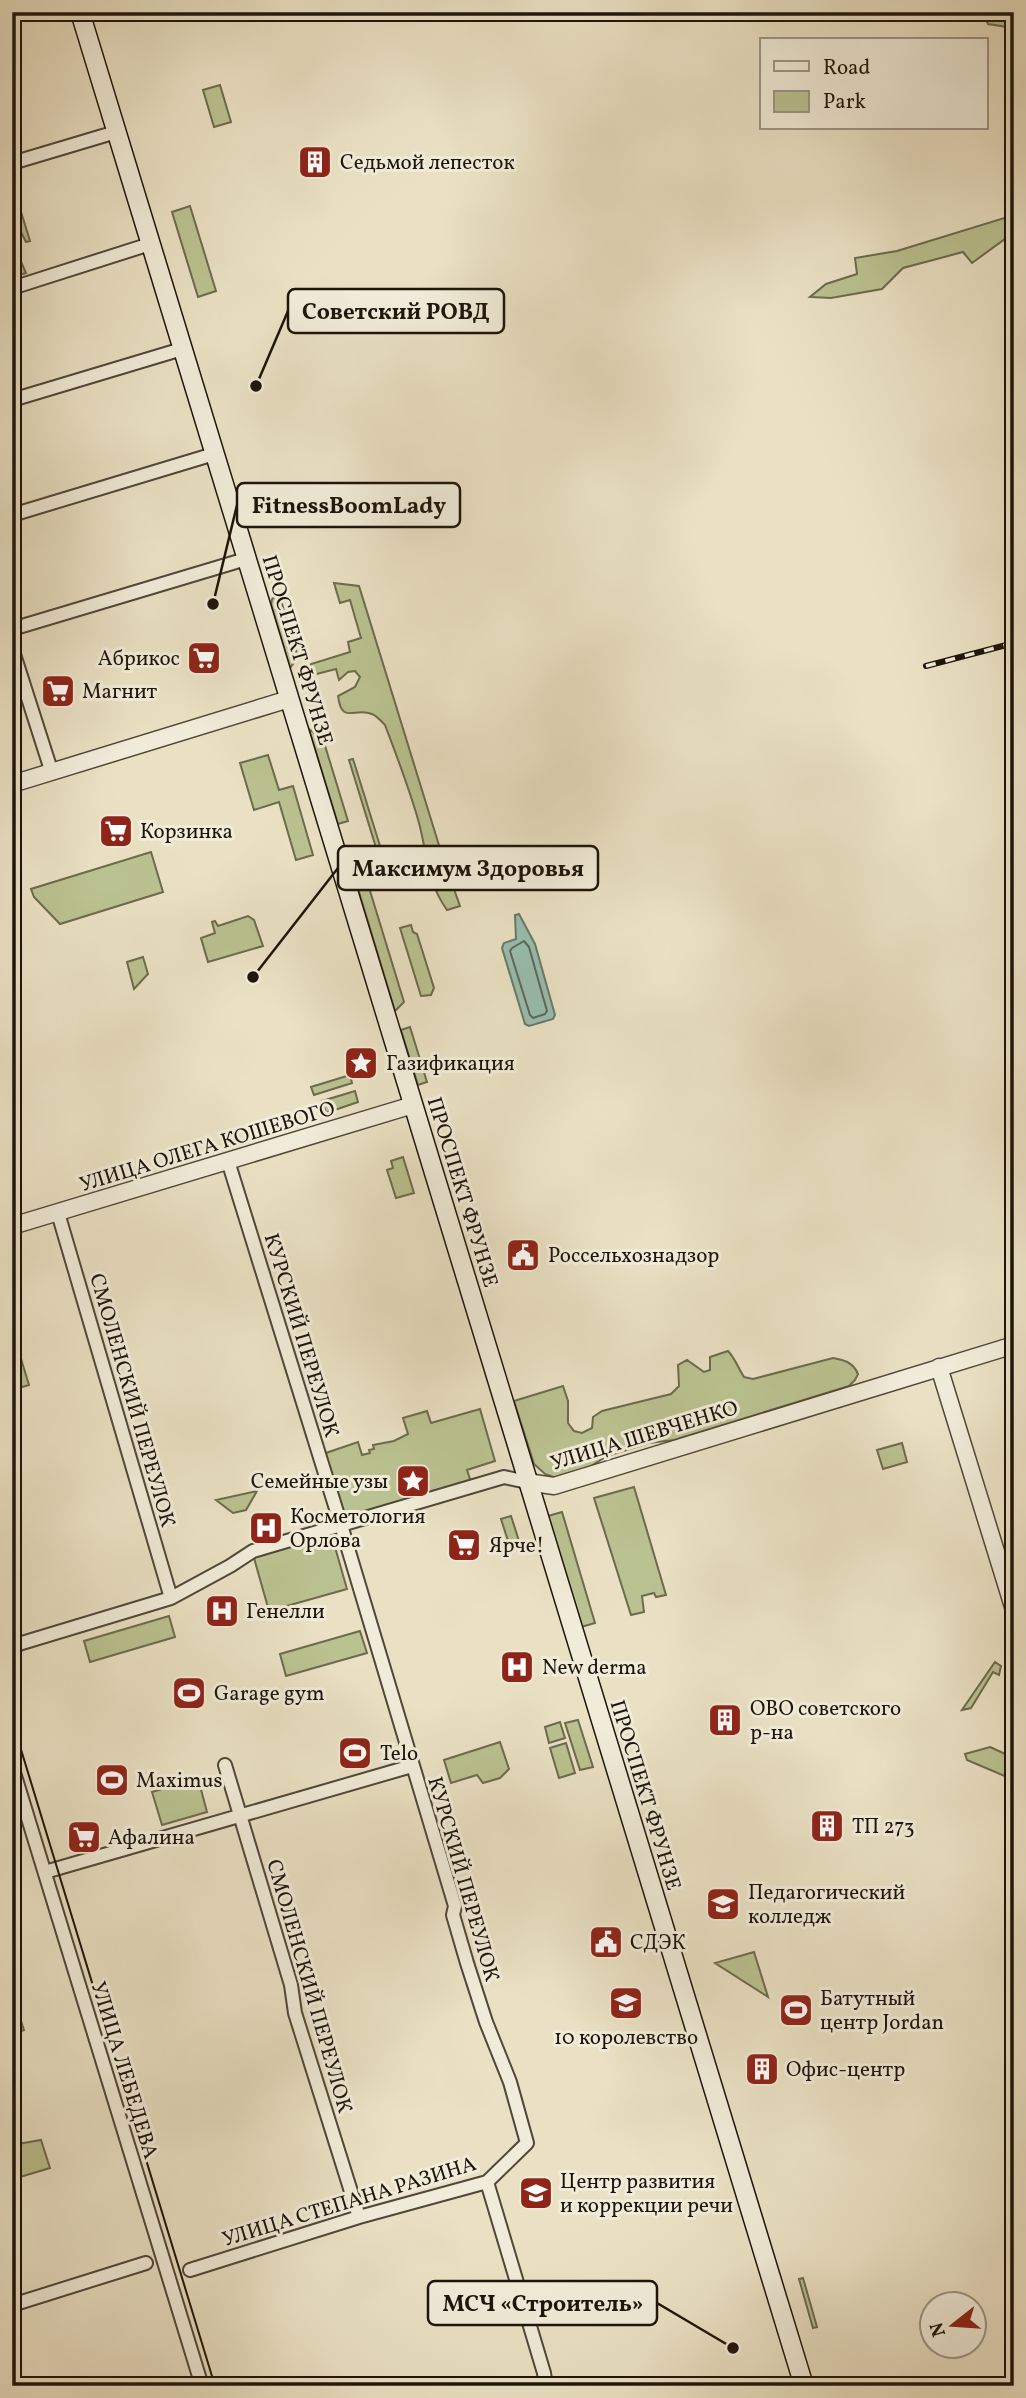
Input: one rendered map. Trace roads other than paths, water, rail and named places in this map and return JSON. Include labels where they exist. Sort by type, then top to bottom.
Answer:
[{"type":"main road","name":"ПРОСПЕКТ ФРУНЗЕ","points":[[80,12],[803,2386]]},
{"type":"street","points":[[12,163],[116,132]]},
{"type":"street","points":[[12,288],[150,244]]},
{"type":"street","points":[[12,400],[182,349]]},
{"type":"street","points":[[12,514],[214,454]]},
{"type":"street","points":[[12,629],[246,559]]},
{"type":"street","points":[[12,648],[52,773]]},
{"type":"street","points":[[12,784],[289,699]]},
{"type":"street","name":"УЛИЦА ОЛЕГА КОШЕВОГО","points":[[12,1226],[413,1105]]},
{"type":"street","name":"КУРСКИЙ ПЕРЕУЛОК","points":[[228,1161],[455,1906],[453,1915],[486,2022],[523,2122]]},
{"type":"street","name":"СМОЛЕНСКИЙ ПЕРЕУЛОК","points":[[58,1213],[171,1598]]},
{"type":"street","name":"УЛИЦА ШЕВЧЕНКО","points":[[12,1646],[171,1598],[253,1551],[504,1477],[554,1486],[1014,1345]]},
{"type":"street","points":[[939,1367],[1014,1610]]},
{"type":"street","name":"СМОЛЕНСКИЙ ПЕРЕУЛОК","points":[[225,1765],[291,1985],[295,2013],[359,2217]]},
{"type":"street","name":"УЛИЦА ЛЕБЕДЕВА","points":[[12,1766],[202,2386]]},
{"type":"street","points":[[45,1872],[412,1766]]},
{"type":"street","name":"УЛИЦА СТЕПАНА РАЗИНА","points":[[190,2270],[359,2217],[487,2182],[527,2143],[523,2122]]},
{"type":"street","points":[[487,2182],[546,2386]]},
{"type":"street","points":[[12,2305],[146,2263]]},
{"type":"water","points":[[519,914],[535,944],[555,1015],[553,1019],[529,1026],[525,1024],[502,948],[504,943],[516,939],[515,915]]},
{"type":"tram line","points":[[12,1720],[215,2386]]},
{"type":"railway","points":[[926,666],[1014,643]]},
{"type":"place","name":"Седьмой лепесток","points":[[315,162]]},
{"type":"place","name":"Советский РОВД","points":[[256,386]]},
{"type":"place","name":"FitnessBoomLady","points":[[213,604]]},
{"type":"place","name":"Абрикос","points":[[204,658]]},
{"type":"place","name":"Магнит","points":[[58,691]]},
{"type":"place","name":"Корзинка","points":[[116,831]]},
{"type":"place","name":"Максимум Здоровья","points":[[253,977]]},
{"type":"place","name":"Газификация","points":[[361,1063]]},
{"type":"place","name":"Россельхознадзор","points":[[523,1255]]},
{"type":"place","name":"Семейные узы","points":[[413,1481]]},
{"type":"place","name":"Косметология Орлова","points":[[266,1528]]},
{"type":"place","name":"Ярче!","points":[[464,1545]]},
{"type":"place","name":"Генелли","points":[[222,1611]]},
{"type":"place","name":"New derma","points":[[517,1667]]},
{"type":"place","name":"Garage gym","points":[[189,1693]]},
{"type":"place","name":"ОВО советского р-на","points":[[725,1720]]},
{"type":"place","name":"Telo","points":[[355,1753]]},
{"type":"place","name":"Maximus","points":[[112,1780]]},
{"type":"place","name":"ТП 273","points":[[827,1826]]},
{"type":"place","name":"Афалина","points":[[84,1837]]},
{"type":"place","name":"Педагогический колледж","points":[[723,1904]]},
{"type":"place","name":"СДЭК","points":[[606,1942]]},
{"type":"place","name":"10 королевство","points":[[626,2003]]},
{"type":"place","name":"Батутный центр Jordan","points":[[796,2010]]},
{"type":"place","name":"Офис-центр","points":[[762,2069]]},
{"type":"place","name":"Центр развития и коррекции речи","points":[[536,2193]]},
{"type":"place","name":"МСЧ «Строитель»","points":[[733,2348]]}]
